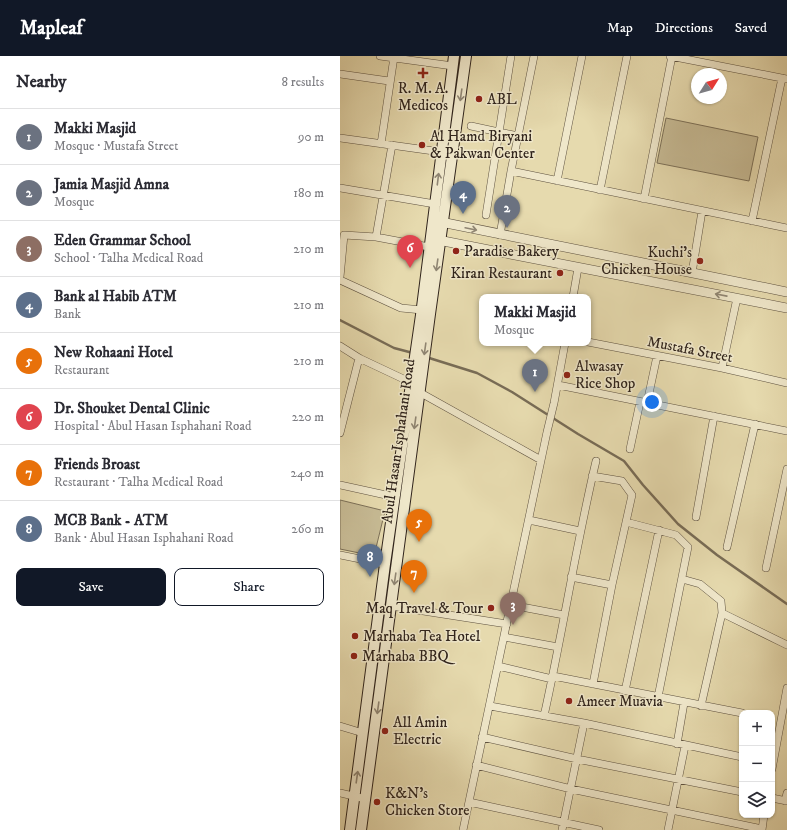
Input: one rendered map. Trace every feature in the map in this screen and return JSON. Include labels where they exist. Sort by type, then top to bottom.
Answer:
[{"type":"main road","name":"Abul Hasan Isphahani Road","points":[[362,830],[391,606],[433,242],[438,222],[466,56]]},
{"type":"main road","name":"Abul Hasan Isphahani Road","points":[[438,222],[435,204],[454,61]]},
{"type":"main road","name":"Abul Hasan Isphahani Road","points":[[350,830],[395,497],[417,386]]},
{"type":"street","points":[[380,56],[454,61]]},
{"type":"street","points":[[486,215],[511,56]]},
{"type":"street","points":[[500,235],[534,56]]},
{"type":"street","points":[[557,181],[582,56]]},
{"type":"street","points":[[600,190],[627,56]]},
{"type":"street","points":[[644,199],[671,56],[784,79],[752,221]]},
{"type":"street","points":[[381,144],[389,81],[394,57]]},
{"type":"street","points":[[340,74],[389,81]]},
{"type":"street","points":[[471,126],[518,136]]},
{"type":"street","points":[[340,138],[441,152]]},
{"type":"street","points":[[376,237],[392,145]]},
{"type":"street","points":[[511,171],[702,212],[787,228]]},
{"type":"street","points":[[340,188],[435,204]]},
{"type":"street","points":[[692,273],[702,212]]},
{"type":"street","points":[[438,222],[787,292]]},
{"type":"street","points":[[424,313],[401,308],[340,279],[342,235],[433,242],[787,308]]},
{"type":"street","points":[[574,294],[578,268]]},
{"type":"street","points":[[722,368],[737,298]]},
{"type":"street","name":"Mustafa Street","points":[[591,343],[787,382]]},
{"type":"street","points":[[340,346],[359,358],[417,386],[541,460]]},
{"type":"street","points":[[463,830],[558,385],[564,346]]},
{"type":"street","points":[[630,449],[657,356]]},
{"type":"street","points":[[340,433],[359,358]]},
{"type":"street","points":[[558,385],[787,431]]},
{"type":"street","points":[[696,517],[714,416]]},
{"type":"street","points":[[727,547],[755,424]]},
{"type":"street","points":[[544,716],[553,678],[580,531],[596,461]]},
{"type":"street","points":[[766,568],[787,469]]},
{"type":"street","points":[[592,476],[622,481],[632,494],[593,684]]},
{"type":"street","points":[[340,485],[395,497]]},
{"type":"street","points":[[529,520],[580,531]]},
{"type":"street","points":[[626,522],[676,535],[688,547],[658,697]]},
{"type":"street","points":[[625,691],[658,530]]},
{"type":"street","points":[[340,555],[385,564]]},
{"type":"street","points":[[571,578],[612,586]]},
{"type":"street","points":[[682,579],[700,584],[721,601],[722,613],[701,706]]},
{"type":"street","points":[[511,605],[564,615]]},
{"type":"street","points":[[391,606],[507,624]]},
{"type":"street","points":[[722,613],[787,645]]},
{"type":"street","points":[[504,637],[558,647]]},
{"type":"street","points":[[498,666],[553,678],[593,684],[739,712]]},
{"type":"street","points":[[775,748],[787,688]]},
{"type":"street","points":[[677,744],[684,702]]},
{"type":"street","points":[[490,706],[584,723],[739,756]]},
{"type":"street","points":[[775,719],[780,720]]},
{"type":"street","points":[[563,826],[584,723]]},
{"type":"street","points":[[340,726],[363,733]]},
{"type":"street","points":[[482,737],[577,759],[739,791]]},
{"type":"street","points":[[668,830],[685,746]]},
{"type":"street","points":[[476,765],[571,789],[762,829],[764,818]]},
{"type":"street","points":[[775,799],[786,801],[787,792]]},
{"type":"street","points":[[340,793],[366,799]]},
{"type":"street","points":[[469,802],[563,826],[599,830]]},
{"type":"shaded area","points":[[666,118],[758,137],[749,181],[657,163]]},
{"type":"shaded area","points":[[340,500],[385,511],[374,556],[340,549]]},
{"type":"waterway","points":[[340,320],[394,348],[413,353]]},
{"type":"waterway","points":[[426,357],[477,373],[512,392],[624,461],[678,524],[717,555],[787,604]]},
{"type":"place","name":"R. M. A. Medicos","points":[[423,73]]},
{"type":"place","name":"ABL","points":[[479,99]]},
{"type":"place","name":"Al Hamd Biryani & Pakwan Center","points":[[422,145]]},
{"type":"place","name":"Bank al Habib ATM","points":[[463,214]]},
{"type":"place","name":"Jamia Masjid Amna","points":[[507,228]]},
{"type":"place","name":"Paradise Bakery","points":[[456,251]]},
{"type":"place","name":"Kuchi’s Chicken House","points":[[700,261]]},
{"type":"place","name":"Dr. Shouket Dental Clinic","points":[[410,268]]},
{"type":"place","name":"Kiran Restaurant","points":[[560,273]]},
{"type":"place","name":"Alwasay Rice Shop","points":[[567,375]]},
{"type":"place","name":"Makki Masjid","points":[[535,392]]},
{"type":"place","name":"New Rohaani Hotel","points":[[419,542]]},
{"type":"place","name":"MCB Bank - ATM","points":[[370,577]]},
{"type":"place","name":"Friends Broast","points":[[414,593]]},
{"type":"place","name":"Maq Travel & Tour","points":[[491,608]]},
{"type":"place","name":"Eden Grammar School","points":[[513,625]]},
{"type":"place","name":"Marhaba Tea Hotel","points":[[355,636]]},
{"type":"place","name":"Marhaba BBQ","points":[[354,656]]},
{"type":"place","name":"Ameer Muavia","points":[[569,701]]},
{"type":"place","name":"All Amin Electric","points":[[385,731]]},
{"type":"place","name":"K&N's Chicken Store","points":[[377,802]]}]
